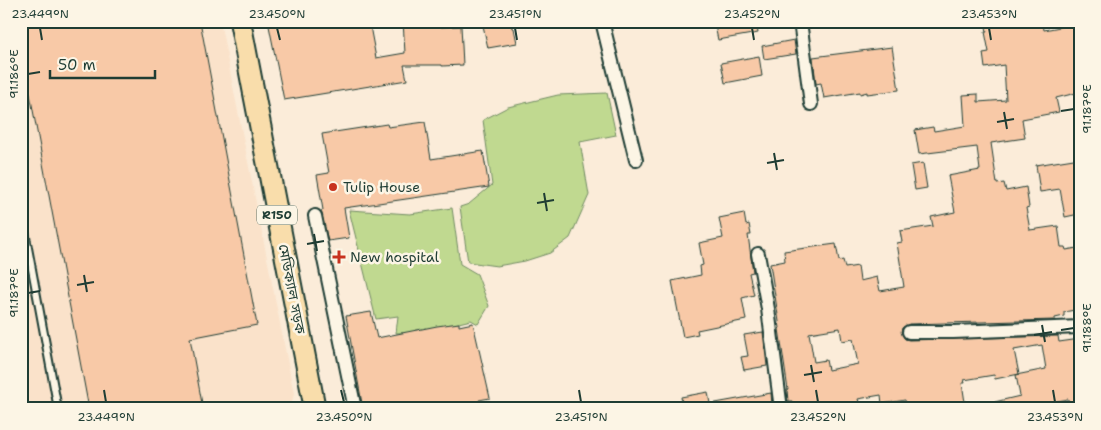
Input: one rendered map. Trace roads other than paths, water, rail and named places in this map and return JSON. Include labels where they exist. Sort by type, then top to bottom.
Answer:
[{"type":"main road","name":"মেডিক্যাল সড়ক","points":[[240,21],[315,409]]},
{"type":"street","points":[[602,21],[636,160]]},
{"type":"street","points":[[800,21],[811,104]]},
{"type":"street","points":[[315,216],[355,409]]},
{"type":"street","points":[[758,254],[768,309],[781,409]]},
{"type":"street","points":[[910,332],[1080,328]]},
{"type":"lane","points":[[21,210],[58,409]]},
{"type":"place","name":"Tulip House","points":[[333,187]]},
{"type":"place","name":"New hospital","points":[[339,257]]}]
